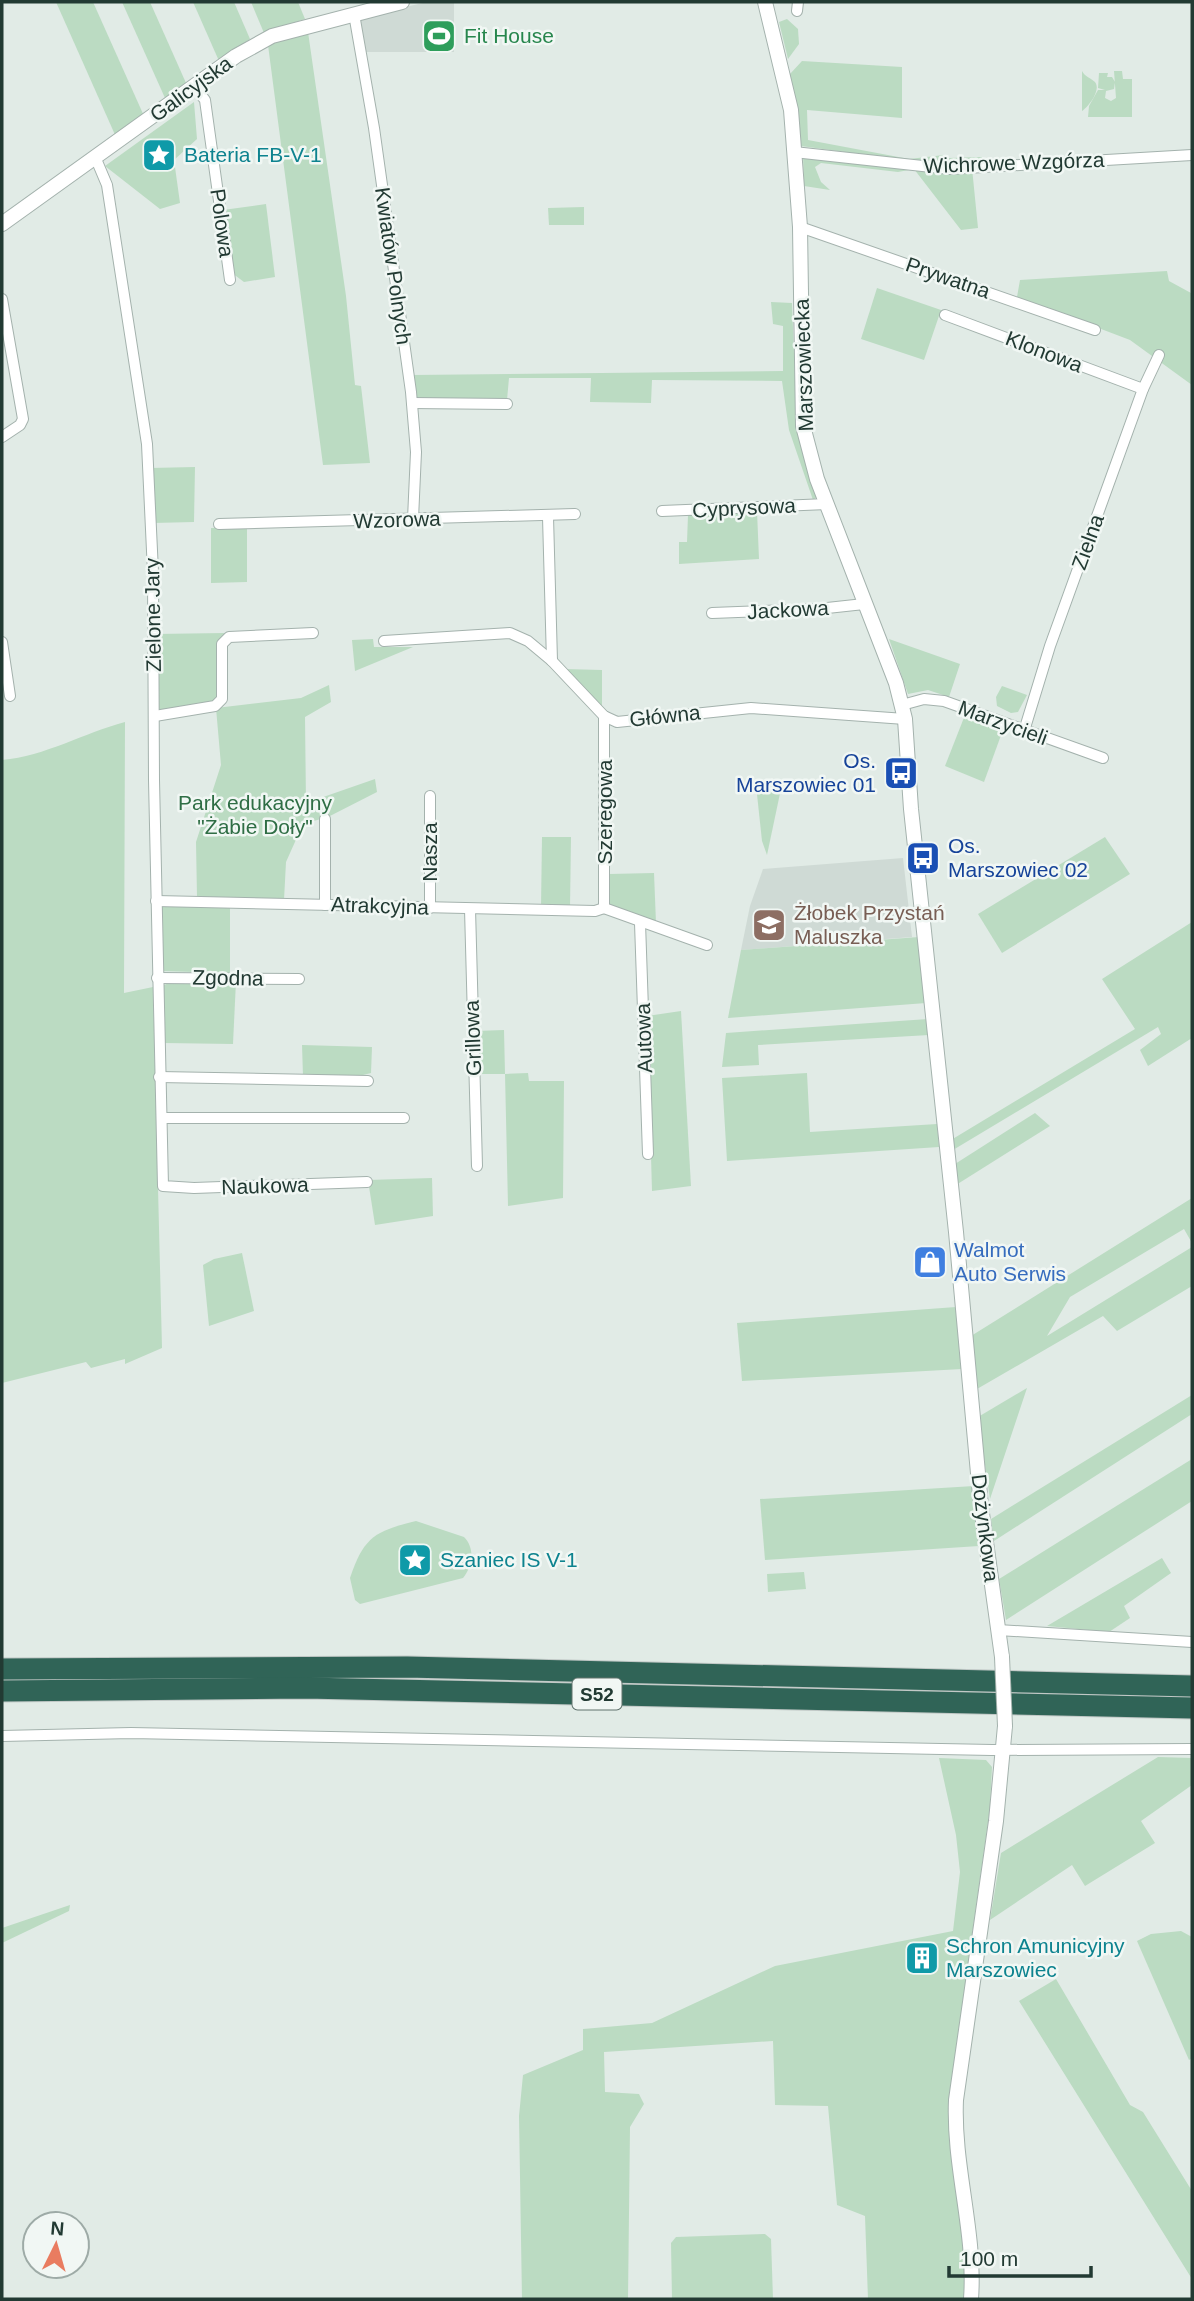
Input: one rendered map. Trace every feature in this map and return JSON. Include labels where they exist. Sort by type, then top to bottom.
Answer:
[{"type":"highway","name":"S52","points":[[2,1669],[407,1667],[1192,1686]]},
{"type":"highway","name":"S52","points":[[2,1691],[346,1688],[1192,1709]]},
{"type":"street","name":"Galicyjska","points":[[2,224],[236,56],[272,36],[402,2]]},
{"type":"street","name":"Marszowiecka","points":[[765,2],[791,110],[800,227],[803,426],[817,479],[903,712],[907,756]]},
{"type":"street","name":"Kwiatów Polnych","points":[[355,14],[374,128],[411,403],[416,452],[413,519]]},
{"type":"street","name":"Polowa","points":[[194,86],[205,100],[230,280]]},
{"type":"street","name":"Wichrowe Wzgórza","points":[[794,152],[950,169],[1192,155]]},
{"type":"street","name":"Zielone Jary","points":[[96,159],[107,185],[147,444],[155,716],[156,901],[163,1186]]},
{"type":"street","name":"Prywatna","points":[[800,227],[1095,330]]},
{"type":"street","points":[[2,299],[23,419],[20,425],[2,437]]},
{"type":"street","name":"Klonowa","points":[[945,315],[1143,389]]},
{"type":"street","name":"Zielna","points":[[1024,731],[1050,646],[1143,389],[1158,355]]},
{"type":"street","points":[[411,403],[507,404]]},
{"type":"street","name":"Cyprysowa","points":[[662,512],[827,504]]},
{"type":"street","name":"Wzorowa","points":[[219,524],[548,517],[575,514]]},
{"type":"street","points":[[548,517],[552,661]]},
{"type":"street","name":"Jackowa","points":[[712,613],[818,609],[864,604]]},
{"type":"street","points":[[155,716],[215,706],[222,699],[222,643],[229,637],[313,633]]},
{"type":"street","name":"Główna","points":[[384,641],[510,633],[528,640],[552,661],[604,716],[617,722],[751,708],[903,712]]},
{"type":"street","points":[[2,642],[10,696]]},
{"type":"street","name":"Marzycieli","points":[[903,712],[924,699],[944,702],[1103,758]]},
{"type":"street","name":"Szeregowa","points":[[604,716],[604,908]]},
{"type":"street","name":"Dożynkowa","points":[[907,756],[981,1506],[1002,1657],[1004,1750],[956,2099],[956,2139],[971,2253],[971,2299]]},
{"type":"street","name":"Nasza","points":[[430,796],[430,908]]},
{"type":"street","points":[[325,819],[325,905]]},
{"type":"street","name":"Atrakcyjna","points":[[156,901],[595,911],[604,908]]},
{"type":"street","points":[[604,908],[707,945]]},
{"type":"street","name":"Grillowa","points":[[470,909],[477,1166]]},
{"type":"street","name":"Autowa","points":[[640,923],[648,1154]]},
{"type":"street","name":"Zgodna","points":[[158,978],[299,979]]},
{"type":"street","points":[[159,1077],[368,1081]]},
{"type":"street","points":[[162,1118],[404,1118]]},
{"type":"street","name":"Naukowa","points":[[163,1186],[183,1189],[367,1182]]},
{"type":"street","points":[[998,1630],[1192,1643]]},
{"type":"street","points":[[2,1736],[131,1732],[1004,1750],[1192,1749]]},
{"type":"shaded area","points":[[427,2],[454,2],[454,52],[363,52],[358,18]]},
{"type":"shaded area","points":[[903,858],[912,937],[741,950],[750,906],[763,869]]},
{"type":"green space","points":[[56,2],[93,2],[144,116],[116,137]]},
{"type":"green space","points":[[122,2],[150,2],[186,83],[165,98]]},
{"type":"green space","points":[[193,2],[234,2],[250,39],[219,61]]},
{"type":"green space","points":[[251,2],[298,2],[305,19],[264,33]]},
{"type":"green space","points":[[787,19],[798,29],[799,44],[788,59],[779,22]]},
{"type":"green space","points":[[308,32],[346,296],[355,385],[361,386],[370,463],[323,465],[268,45]]},
{"type":"green space","points":[[802,61],[902,67],[902,118],[807,110],[808,140],[909,159],[944,155],[949,158],[982,157],[982,162],[932,164],[801,146],[790,74]]},
{"type":"green space","points":[[1082,71],[1097,86],[1093,99],[1082,111]]},
{"type":"green space","points":[[1114,71],[1122,71],[1123,79],[1132,79],[1132,117],[1088,117],[1089,106],[1098,90],[1105,90],[1098,88],[1099,73],[1108,73],[1107,77],[1112,77],[1115,82]],"holes":[[[1115,83],[1116,98],[1111,101],[1105,98],[1106,91],[1114,89]]]},
{"type":"green space","points":[[194,102],[197,139],[174,160],[180,203],[160,209],[105,166]]},
{"type":"green space","points":[[803,155],[972,168],[978,228],[961,230],[914,169],[898,172],[821,163],[815,167],[821,182],[830,190],[804,186]]},
{"type":"green space","points":[[266,204],[275,277],[244,282],[232,273],[223,210]]},
{"type":"green space","points":[[584,207],[584,225],[549,225],[548,208]]},
{"type":"green space","points":[[1167,271],[1169,281],[1191,293],[1192,385],[1130,340],[1017,297],[1020,280]]},
{"type":"green space","points":[[877,288],[941,310],[924,360],[861,339]]},
{"type":"green space","points":[[771,302],[792,303],[797,430],[818,496],[813,500],[789,430],[782,381],[652,380],[651,403],[590,402],[591,378],[509,378],[507,400],[414,399],[412,375],[783,371],[783,326],[773,324]]},
{"type":"green space","points":[[195,467],[194,522],[153,523],[150,468]]},
{"type":"green space","points":[[757,511],[759,559],[679,564],[679,542],[687,542],[688,515]]},
{"type":"green space","points":[[211,528],[247,528],[247,582],[211,583]]},
{"type":"green space","points":[[225,633],[219,650],[219,687],[213,704],[160,712],[157,708],[155,634]]},
{"type":"green space","points":[[373,639],[374,647],[413,647],[355,671],[352,640]]},
{"type":"green space","points":[[889,639],[960,664],[949,697],[928,690],[908,694]]},
{"type":"green space","points":[[564,669],[602,670],[602,711]]},
{"type":"green space","name":"Park edukacyjny \"Żabie Doły\"","points":[[329,685],[331,702],[305,717],[306,803],[375,779],[377,792],[328,817],[303,824],[286,862],[284,900],[197,897],[196,842],[221,765],[216,708],[301,698]]},
{"type":"green space","points":[[1002,686],[1027,695],[1018,712],[1011,713],[997,706],[996,697]]},
{"type":"green space","points":[[965,715],[1004,727],[984,782],[945,766]]},
{"type":"green space","points":[[125,722],[124,993],[153,987],[162,1348],[125,1364],[125,1359],[91,1368],[86,1362],[2,1383],[2,760],[34,754]]},
{"type":"green space","points":[[782,784],[767,855],[762,841],[756,785]]},
{"type":"green space","points":[[542,837],[571,837],[570,907],[541,907]]},
{"type":"green space","points":[[1105,837],[1130,874],[1002,953],[978,914]]},
{"type":"green space","points":[[654,873],[656,923],[608,906],[609,874]]},
{"type":"green space","points":[[161,905],[230,906],[230,973],[161,971]]},
{"type":"green space","points":[[1192,922],[1192,1038],[1148,1066],[1140,1050],[1161,1034],[1158,1027],[953,1150],[951,1140],[1135,1029],[1102,979]]},
{"type":"green space","points":[[919,937],[926,1003],[728,1018],[741,950]]},
{"type":"green space","points":[[236,981],[233,1044],[164,1043],[164,985],[172,982]]},
{"type":"green space","points":[[681,1011],[691,1186],[652,1191],[647,1016]]},
{"type":"green space","points":[[928,1019],[929,1035],[758,1045],[759,1065],[722,1067],[726,1033]]},
{"type":"green space","points":[[504,1030],[505,1074],[476,1074],[475,1031]]},
{"type":"green space","points":[[302,1045],[372,1047],[371,1073],[359,1076],[303,1076]]},
{"type":"green space","points":[[528,1073],[529,1081],[564,1081],[563,1198],[508,1206],[505,1074]]},
{"type":"green space","points":[[807,1073],[810,1132],[937,1124],[939,1147],[727,1161],[722,1078]]},
{"type":"green space","points":[[1035,1113],[1050,1126],[956,1185],[955,1164]]},
{"type":"green space","points":[[432,1178],[433,1216],[375,1225],[368,1180]]},
{"type":"green space","points":[[1192,1198],[1192,1243],[1184,1229],[1070,1297],[1047,1336],[1192,1247],[1192,1286],[1117,1331],[1103,1316],[977,1389],[971,1336]]},
{"type":"green space","points":[[242,1253],[254,1311],[209,1326],[203,1265],[214,1259]]},
{"type":"green space","points":[[956,1307],[962,1369],[742,1381],[737,1323]]},
{"type":"green space","points":[[1027,1388],[990,1499],[978,1417]]},
{"type":"green space","points":[[1192,1395],[1192,1414],[994,1541],[991,1519]]},
{"type":"green space","points":[[1192,1459],[1192,1501],[1006,1620],[999,1579]]},
{"type":"green space","points":[[974,1486],[979,1546],[765,1560],[760,1499]]},
{"type":"green space","points":[[416,1521],[464,1537],[468,1541],[471,1563],[463,1578],[360,1604],[355,1600],[350,1578],[366,1544],[381,1532]]},
{"type":"green space","points":[[1162,1558],[1171,1573],[1124,1606],[1130,1618],[1109,1632],[1047,1626]]},
{"type":"green space","points":[[804,1572],[806,1589],[768,1592],[767,1574]]},
{"type":"green space","points":[[1158,1757],[1192,1758],[1192,1785],[1141,1821],[1155,1843],[1085,1886],[1072,1865],[990,1920],[1001,1853]]},
{"type":"green space","points":[[939,1758],[986,1760],[992,1767],[990,1808],[949,2097],[951,2148],[964,2248],[964,2299],[868,2299],[865,2216],[837,2205],[828,2106],[775,2105],[773,2041],[604,2052],[605,2092],[639,2094],[644,2104],[630,2127],[628,2299],[522,2299],[519,2116],[523,2075],[583,2050],[583,2029],[652,2023],[775,1966],[953,1931],[960,1872],[956,1835]]},
{"type":"green space","points":[[70,1905],[69,1911],[2,1943],[2,1928]]},
{"type":"green space","points":[[1181,1931],[1192,1937],[1192,2058],[1189,2060],[1137,1941],[1151,1934]]},
{"type":"green space","points":[[1056,1979],[1130,2105],[1143,2112],[1192,2191],[1192,2279],[1019,2001]]},
{"type":"green space","points":[[765,2234],[771,2239],[773,2299],[672,2299],[671,2243],[676,2237]]},
{"type":"place","name":"Fit House","points":[[439,36]]},
{"type":"place","name":"Bateria FB-V-1","points":[[159,155]]},
{"type":"place","name":"Os. Marszowiec 01","points":[[901,773]]},
{"type":"place","name":"Os. Marszowiec 02","points":[[923,858]]},
{"type":"place","name":"Żłobek Przystań Maluszka","points":[[769,925]]},
{"type":"place","name":"Walmot Auto Serwis","points":[[930,1262]]},
{"type":"place","name":"Szaniec IS V-1","points":[[415,1560]]},
{"type":"place","name":"Schron Amunicyjny Marszowiec","points":[[922,1958]]}]
